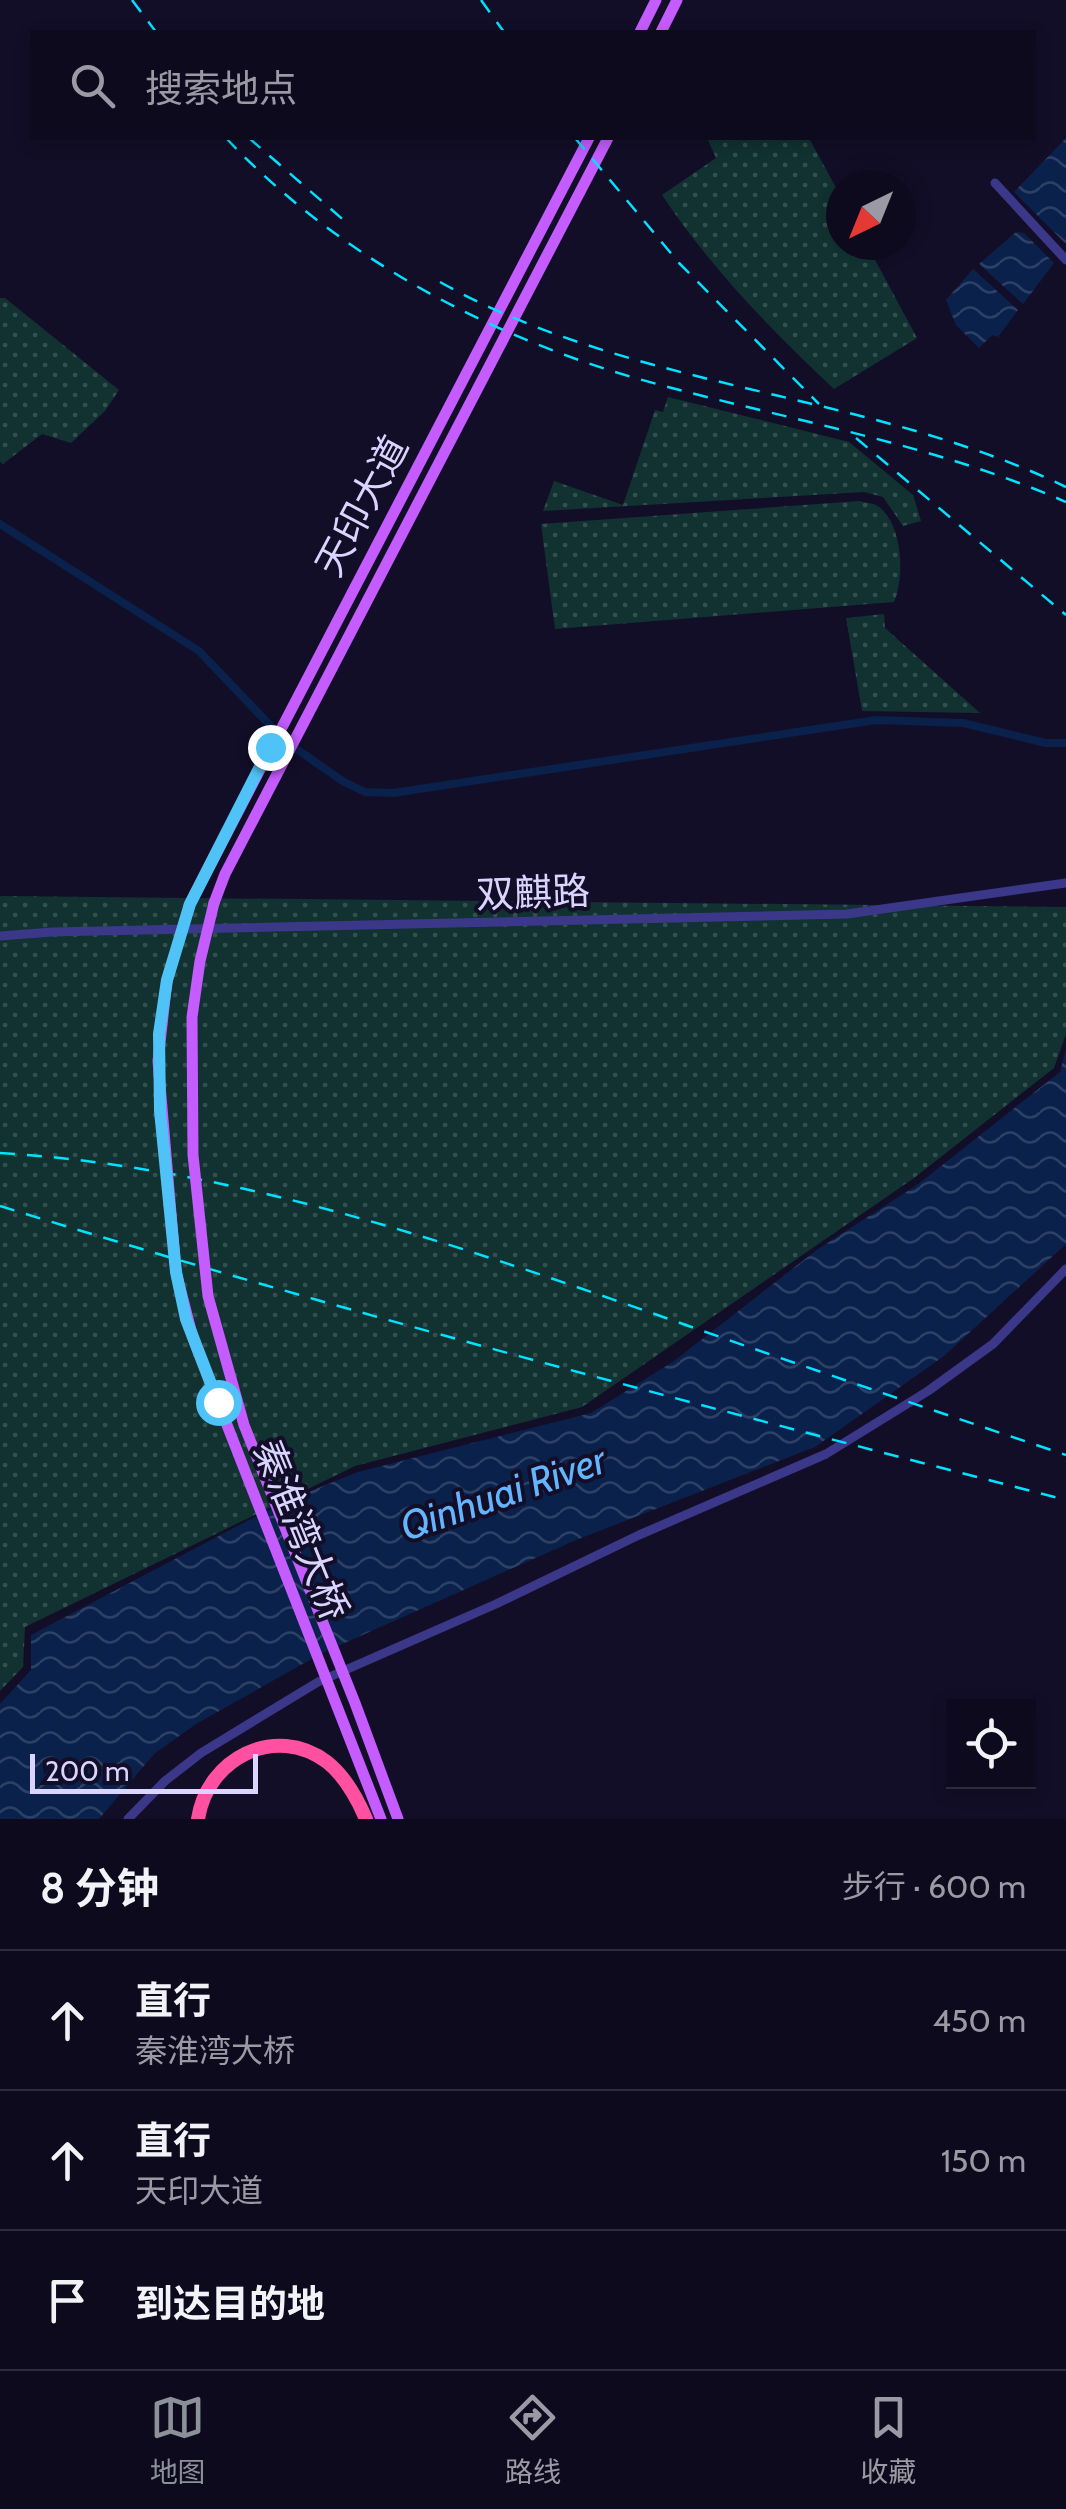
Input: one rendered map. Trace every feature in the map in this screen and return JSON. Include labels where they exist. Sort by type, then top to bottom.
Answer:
[{"type":"highway","points":[[198,1819],[203,1797],[223,1768],[244,1753],[276,1745],[303,1749],[327,1762],[344,1780],[366,1819]]},
{"type":"main road","points":[[641,30],[656,0]]},
{"type":"main road","points":[[661,30],[677,0]]},
{"type":"main road","name":"天印大道","points":[[190,904],[588,140]]},
{"type":"main road","name":"天印大道","points":[[214,903],[225,874],[607,140]]},
{"type":"main road","name":"秦淮湾大桥","points":[[214,903],[195,988],[192,1068],[195,1187],[208,1296],[244,1425],[356,1703],[398,1819]]},
{"type":"main road","name":"秦淮湾大桥","points":[[190,904],[167,980],[158,1061],[172,1239],[182,1303],[381,1819]]},
{"type":"street","points":[[995,183],[1066,260]]},
{"type":"street","name":"双麒路","points":[[0,936],[847,914],[1066,883]]},
{"type":"street","points":[[128,1819],[165,1781],[200,1753],[318,1682],[638,1535],[826,1454],[928,1391],[993,1344],[1066,1270]]},
{"type":"green space","points":[[708,140],[810,140],[826,170],[826,260],[875,260],[917,338],[834,389],[721,273],[662,195],[716,158]]},
{"type":"green space","points":[[0,298],[5,298],[119,390],[105,411],[71,443],[42,434],[3,464],[0,462]]},
{"type":"green space","points":[[668,397],[849,442],[913,495],[921,521],[903,526],[883,497],[864,492],[543,511],[554,481],[623,505],[655,410],[663,412]]},
{"type":"green space","points":[[860,501],[876,505],[892,523],[900,565],[894,602],[555,629],[541,524]]},
{"type":"green space","points":[[884,614],[885,628],[980,713],[862,711],[846,618]]},
{"type":"green space","points":[[0,896],[1066,907],[1066,1034],[1054,1068],[914,1178],[582,1407],[355,1466],[25,1627],[23,1667],[0,1691]]},
{"type":"water","points":[[1066,138],[1066,244],[1014,192]]},
{"type":"water","points":[[1016,232],[1024,233],[1054,263],[1023,304],[979,264]]},
{"type":"water","points":[[973,269],[1018,310],[998,337],[992,335],[979,348],[956,325],[946,300]]},
{"type":"water","name":"Qinhuai River","points":[[1066,1049],[1066,1244],[944,1356],[815,1447],[576,1540],[322,1653],[196,1724],[154,1754],[99,1819],[0,1819],[0,1704],[31,1670],[31,1635],[264,1512],[358,1472],[591,1413],[674,1361],[818,1249],[917,1185],[1060,1072]]},
{"type":"waterway","points":[[0,524],[199,651],[285,741],[365,792],[393,793],[876,720],[963,723],[1046,743],[1066,743]]},
{"type":"railway","points":[[132,0],[154,30]]},
{"type":"railway","points":[[481,0],[503,30]]},
{"type":"railway","points":[[228,140],[319,222],[425,291],[481,320],[598,366],[915,449],[1066,502]]},
{"type":"railway","points":[[251,140],[347,223]]},
{"type":"railway","points":[[577,140],[679,263],[819,404]]},
{"type":"railway","points":[[440,282],[514,318],[592,347],[912,430],[990,455],[1066,487]]},
{"type":"railway","points":[[856,438],[1066,615]]},
{"type":"railway","points":[[0,1153],[171,1174],[338,1212],[503,1262],[1066,1455]]},
{"type":"railway","points":[[0,1206],[398,1323],[1066,1500]]},
{"type":"route","points":[[218,1402],[186,1319],[176,1272],[160,1111],[159,1034],[167,980],[190,904],[270,747]]}]
